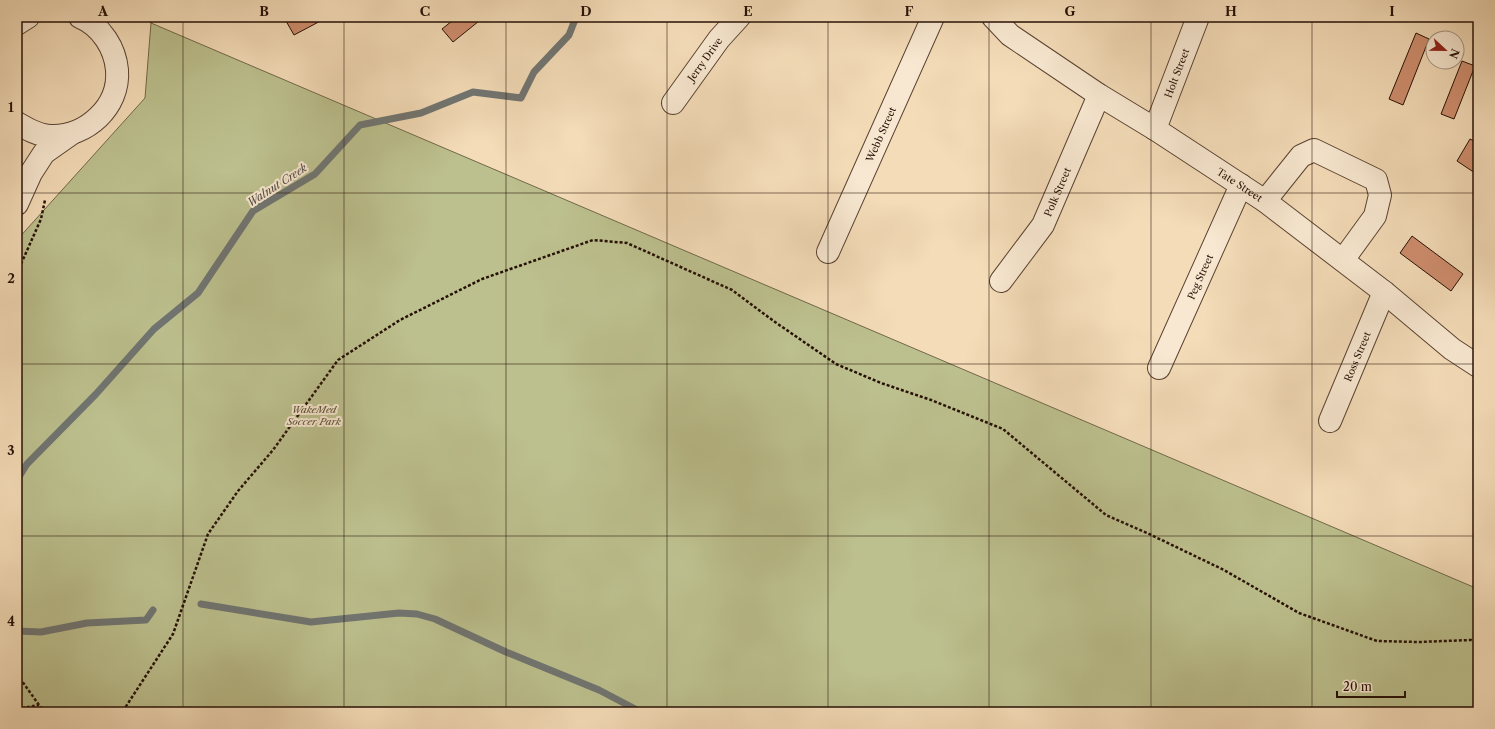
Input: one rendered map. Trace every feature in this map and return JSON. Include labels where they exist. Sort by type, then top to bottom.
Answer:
[{"type":"street","points":[[17,24],[27,17]]},
{"type":"street","points":[[17,204],[31,173],[44,153],[71,134],[90,125],[105,110],[114,91],[117,70],[103,24],[80,17]]},
{"type":"street","name":"Jerry Drive","points":[[673,103],[719,39],[739,17]]},
{"type":"street","name":"Webb Street","points":[[828,252],[933,17]]},
{"type":"street","name":"Tate Street","points":[[993,17],[1010,35],[1099,95],[1155,129],[1265,201],[1384,292],[1452,349],[1478,366]]},
{"type":"street","name":"Holt Street","points":[[1155,129],[1198,17]]},
{"type":"street","name":"Polk Street","points":[[1001,281],[1043,225],[1099,95]]},
{"type":"street","points":[[17,123],[31,132],[50,136],[71,134]]},
{"type":"street","points":[[1265,201],[1301,156],[1314,150],[1376,180],[1380,195],[1375,216],[1343,260]]},
{"type":"street","name":"Peg Street","points":[[1159,368],[1241,185]]},
{"type":"street","name":"Ross Street","points":[[1330,421],[1384,292]]},
{"type":"path","points":[[17,273],[41,219],[45,199]]},
{"type":"path","points":[[118,712],[123,712],[173,634],[208,534],[238,491],[273,450],[338,360],[400,320],[482,279],[593,240],[627,243],[718,283],[732,290],[836,364],[881,384],[932,400],[1003,429],[1106,515],[1224,570],[1299,613],[1377,641],[1419,642],[1471,640],[1478,643]]},
{"type":"path","points":[[17,674],[38,705],[45,712]]},
{"type":"path","points":[[17,709],[38,705]]},
{"type":"green space","points":[[144,17],[154,17],[151,23]]},
{"type":"green space","name":"WakeMed Soccer Park","points":[[151,23],[1478,589],[1478,712],[17,712],[17,240],[145,98]]},
{"type":"building","points":[[294,17],[328,17],[294,35],[286,21]]},
{"type":"building","points":[[457,17],[484,17],[453,42],[442,29]]},
{"type":"building","points":[[1416,33],[1425,37],[1425,49],[1403,105],[1389,99]]},
{"type":"building","points":[[1465,62],[1475,66],[1454,119],[1441,114],[1458,70],[1465,70]]},
{"type":"building","points":[[1470,139],[1478,143],[1478,175],[1457,161]]},
{"type":"building","points":[[1412,236],[1463,274],[1451,291],[1400,253]]},
{"type":"waterway","name":"Walnut Creek","points":[[17,480],[27,464],[96,394],[154,329],[198,293],[253,211],[315,174],[360,125],[421,113],[473,92],[521,98],[534,72],[569,35],[576,17]]},
{"type":"waterway","points":[[201,604],[311,622],[399,613],[417,614],[435,619],[506,652],[599,690],[641,712]]},
{"type":"waterway","points":[[17,631],[41,632],[87,623],[146,620],[153,610]]}]
